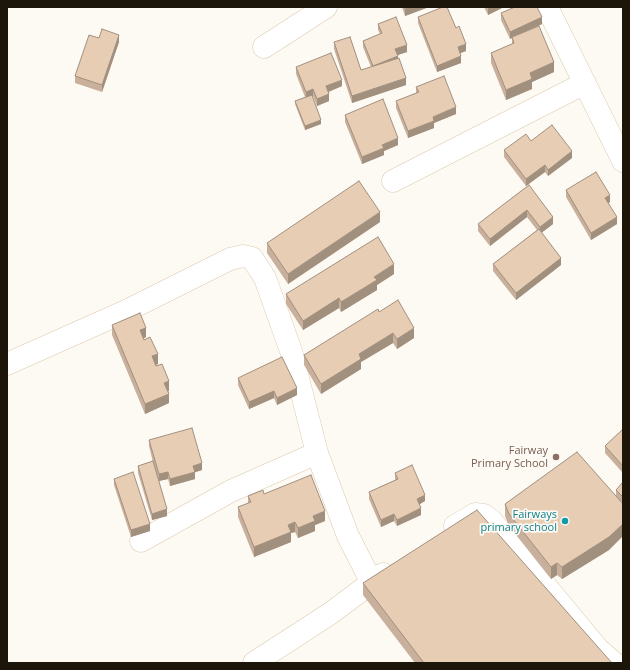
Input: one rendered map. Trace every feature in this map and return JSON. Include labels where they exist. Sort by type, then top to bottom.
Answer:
[{"type":"street","points":[[264,47],[326,7]]},
{"type":"street","points":[[547,7],[623,161]]},
{"type":"street","points":[[393,181],[585,83]]},
{"type":"street","points":[[7,364],[126,311],[230,259],[243,256],[252,258],[265,278],[291,351],[317,453],[348,536],[371,581]]},
{"type":"street","points":[[141,541],[232,491],[317,453]]},
{"type":"street","points":[[437,538],[475,514],[484,515],[491,520],[598,649],[614,663]]},
{"type":"street","points":[[254,663],[331,613],[371,581],[398,564]]},
{"type":"building","points":[[443,7],[447,7],[456,28],[459,26],[466,44],[458,47],[461,56],[437,66],[418,17]]},
{"type":"building","points":[[515,7],[537,7],[542,17],[510,32],[501,13]]},
{"type":"building","points":[[396,17],[407,45],[395,49],[398,56],[373,66],[363,41],[382,33],[378,24]]},
{"type":"building","points":[[539,26],[554,62],[530,73],[532,79],[506,90],[491,53],[514,43],[512,37]]},
{"type":"building","points":[[102,29],[119,35],[102,85],[75,76],[89,35],[99,38]]},
{"type":"building","points":[[350,37],[361,70],[399,58],[406,78],[352,96],[334,42]]},
{"type":"building","points":[[331,53],[342,80],[326,86],[329,94],[317,99],[313,89],[306,92],[296,67]]},
{"type":"building","points":[[444,76],[456,107],[433,117],[434,121],[408,131],[396,101],[419,92],[416,87]]},
{"type":"building","points":[[312,95],[321,120],[305,126],[295,101]]},
{"type":"building","points":[[383,99],[398,138],[382,145],[384,148],[362,157],[345,115]]},
{"type":"building","points":[[552,125],[572,151],[548,170],[545,165],[526,179],[504,150],[526,134],[531,141]]},
{"type":"building","points":[[596,172],[610,195],[605,198],[617,217],[591,233],[566,190]]},
{"type":"building","points":[[359,181],[380,212],[288,274],[267,243]]},
{"type":"building","points":[[529,185],[553,217],[540,227],[527,210],[490,239],[478,224]]},
{"type":"building","points":[[539,229],[561,258],[516,293],[493,264]]},
{"type":"building","points":[[378,237],[394,264],[374,277],[377,280],[341,302],[339,298],[303,321],[286,294]]},
{"type":"building","points":[[398,300],[414,328],[397,339],[393,333],[359,354],[361,359],[321,384],[304,355],[378,309],[379,312]]},
{"type":"building","points":[[140,313],[146,328],[140,330],[144,340],[150,337],[158,354],[152,356],[156,366],[162,364],[169,381],[164,383],[169,394],[145,404],[112,325]]},
{"type":"building","points":[[282,357],[297,388],[277,398],[274,391],[249,402],[238,378]]},
{"type":"building","points":[[192,428],[202,463],[193,466],[195,472],[170,479],[168,472],[159,474],[149,440]]},
{"type":"building","points":[[623,429],[623,466],[605,446]]},
{"type":"building","name":"Fairways primary school","points":[[577,452],[623,504],[623,524],[609,537],[562,567],[557,563],[551,567],[509,514],[505,504]]},
{"type":"building","points":[[153,461],[167,509],[152,514],[138,466]]},
{"type":"building","points":[[412,465],[425,495],[417,499],[421,508],[397,520],[394,514],[381,520],[369,492],[398,479],[395,473]]},
{"type":"building","points":[[133,472],[150,524],[131,530],[114,479]]},
{"type":"building","points":[[311,475],[325,511],[313,516],[315,521],[298,528],[295,522],[288,525],[291,532],[254,547],[238,507],[251,502],[248,496],[263,490],[264,494]]},
{"type":"building","points":[[623,482],[623,497],[616,490]]},
{"type":"building","points":[[477,510],[612,663],[424,663],[363,583]]},
{"type":"place","name":"Fairway Primary School","points":[[556,457]]},
{"type":"place","name":"Fairways primary school","points":[[565,521]]}]
